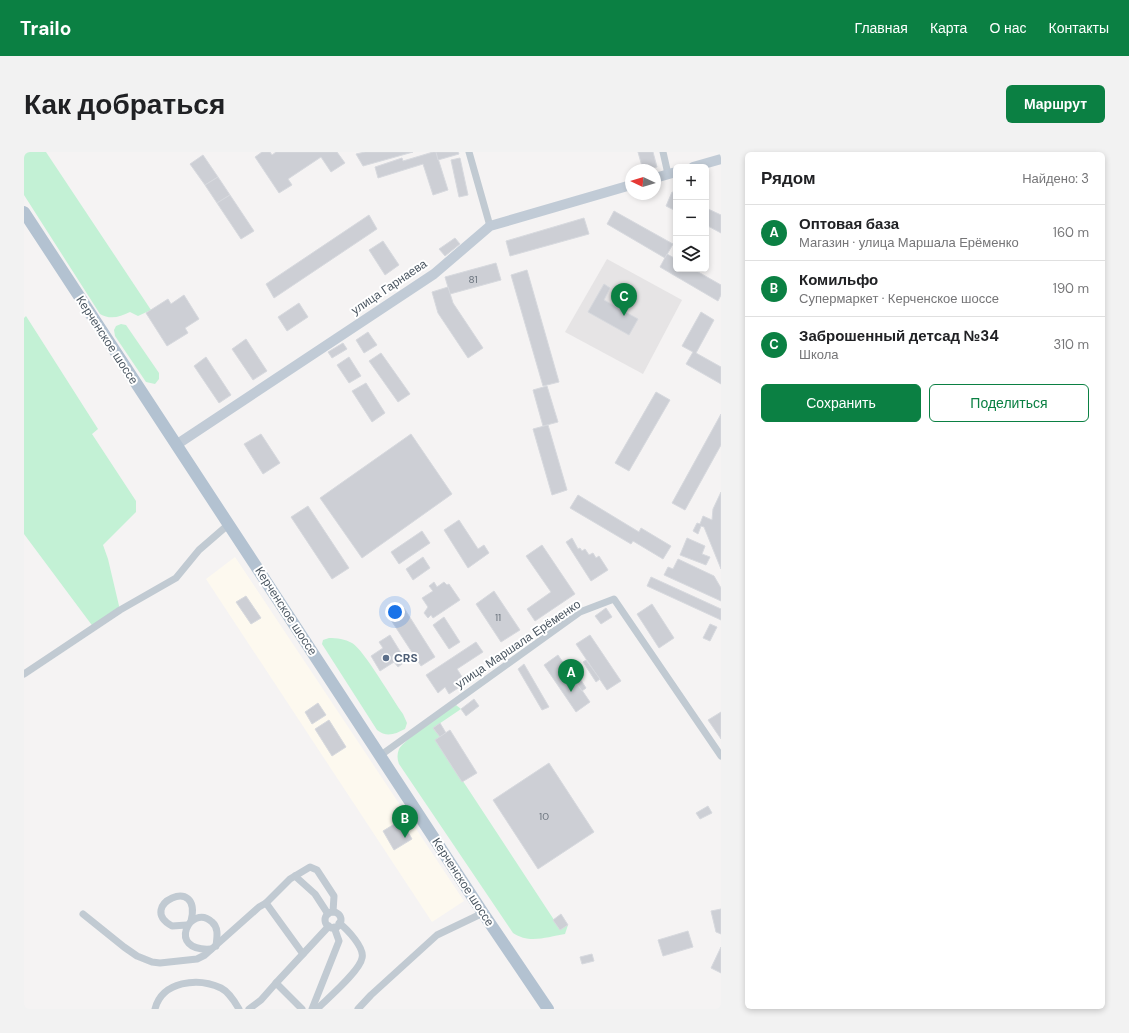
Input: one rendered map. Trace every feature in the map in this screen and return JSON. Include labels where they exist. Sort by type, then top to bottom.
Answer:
[{"type":"main road","name":"Керченское шоссе","points":[[24,212],[381,755],[483,913],[548,1009]]},
{"type":"street","points":[[469,152],[490,226]]},
{"type":"street","points":[[661,176],[672,173],[663,152]]},
{"type":"street","points":[[704,164],[721,159]]},
{"type":"street","name":"улица Гарнаева","points":[[176,445],[434,274],[490,226],[625,187]]},
{"type":"street","points":[[24,674],[120,610],[176,578],[199,550],[229,524]]},
{"type":"street","name":"улица Маршала Ерёменко","points":[[381,755],[580,612],[614,599],[721,756]]},
{"type":"street","points":[[83,914],[124,947],[137,956],[152,962],[160,963],[197,959],[213,948],[260,907],[266,904],[279,888],[310,867],[317,870],[334,896],[331,913],[325,920],[350,933],[363,952],[363,958],[358,967],[317,1009]]},
{"type":"street","points":[[249,1009],[261,1000],[303,954],[334,926],[339,916],[331,913],[295,876]]},
{"type":"street","points":[[213,948],[200,950],[190,945],[185,936],[189,923],[193,910],[189,901],[185,898],[175,896],[166,900],[162,910],[164,920],[172,926],[189,923],[201,917],[211,921],[217,929],[213,948]]},
{"type":"street","points":[[266,904],[303,954]]},
{"type":"street","points":[[358,1009],[371,995],[437,935],[483,913]]},
{"type":"street","points":[[312,1009],[339,942],[334,926]]},
{"type":"street","points":[[155,1009],[162,996],[171,988],[182,983],[192,983],[222,988],[233,999],[239,1009]]},
{"type":"street","points":[[276,983],[302,1009]]},
{"type":"shaded area","points":[[607,259],[682,300],[643,374],[565,332]]},
{"type":"shaded area","points":[[235,557],[464,901],[432,922],[206,579]]},
{"type":"green space","points":[[24,152],[46,152],[151,310],[138,316],[130,312],[115,317],[108,317],[100,314],[24,195]]},
{"type":"green space","points":[[26,316],[98,429],[92,434],[136,501],[136,512],[103,545],[108,559],[120,610],[94,628],[24,534],[24,318]]},
{"type":"green space","points":[[121,324],[126,325],[159,373],[159,379],[155,384],[146,382],[115,336],[114,330],[116,326]]},
{"type":"green space","points":[[329,638],[341,639],[352,643],[357,647],[403,714],[407,723],[405,729],[388,735],[377,730],[322,644],[323,640]]},
{"type":"green space","points":[[456,705],[461,709],[433,728],[440,737],[436,740],[560,929],[568,925],[565,934],[532,939],[513,933],[399,764],[399,749],[425,726]]},
{"type":"building","points":[[262,152],[270,152],[272,155],[276,152],[337,152],[345,163],[331,172],[321,157],[288,179],[292,185],[279,193],[255,157]]},
{"type":"building","points":[[365,152],[413,152],[363,166],[356,154]]},
{"type":"building","points":[[436,152],[448,190],[433,195],[423,164],[378,178],[375,167],[402,158],[403,161]]},
{"type":"building","points":[[436,152],[458,152],[459,154],[438,160]]},
{"type":"building","points":[[638,152],[653,152],[656,164],[641,164]]},
{"type":"building","points":[[203,155],[218,177],[205,185],[190,164]]},
{"type":"building","points":[[460,158],[468,195],[459,197],[451,160]]},
{"type":"building","points":[[218,177],[230,195],[217,203],[205,185]]},
{"type":"building","points":[[672,192],[673,192],[673,210],[666,206]]},
{"type":"building","points":[[230,195],[254,231],[241,239],[217,203]]},
{"type":"building","points":[[709,209],[721,215],[721,233],[709,227]]},
{"type":"building","points":[[614,211],[673,244],[665,258],[607,224]]},
{"type":"building","points":[[369,215],[377,229],[274,298],[266,284]]},
{"type":"building","points":[[584,218],[589,234],[510,256],[506,241]]},
{"type":"building","points":[[455,238],[460,244],[445,256],[439,249]]},
{"type":"building","points":[[383,241],[399,265],[385,275],[369,250]]},
{"type":"building","points":[[667,254],[673,257],[673,272],[698,272],[721,285],[721,295],[718,301],[660,267]]},
{"type":"building","points":[[496,263],[501,280],[450,294],[445,277]]},
{"type":"building","points":[[527,270],[559,382],[543,386],[511,275]]},
{"type":"building","points":[[604,284],[610,288],[604,300],[638,319],[629,335],[588,312]]},
{"type":"building","points":[[448,287],[453,303],[483,348],[468,358],[438,313],[432,292]]},
{"type":"building","points":[[184,295],[199,319],[185,328],[188,333],[167,346],[146,313],[168,299],[171,304]]},
{"type":"building","points":[[299,303],[308,317],[287,331],[278,317]]},
{"type":"building","points":[[701,312],[714,320],[696,353],[721,367],[721,384],[686,364],[693,352],[682,346]]},
{"type":"building","points":[[368,332],[377,345],[364,353],[356,340]]},
{"type":"building","points":[[246,339],[267,371],[253,380],[232,349]]},
{"type":"building","points":[[343,343],[347,349],[332,358],[328,352]]},
{"type":"building","points":[[381,353],[410,394],[398,402],[369,361]]},
{"type":"building","points":[[206,357],[231,395],[219,403],[194,366]]},
{"type":"building","points":[[349,357],[361,376],[349,383],[337,365]]},
{"type":"building","points":[[366,383],[385,413],[372,422],[352,391]]},
{"type":"building","points":[[547,386],[558,422],[543,426],[533,390]]},
{"type":"building","points":[[656,392],[670,400],[629,471],[615,463]]},
{"type":"building","points":[[721,414],[721,445],[685,510],[672,503]]},
{"type":"building","points":[[548,425],[567,490],[552,495],[533,429]]},
{"type":"building","points":[[261,434],[280,463],[263,474],[244,444]]},
{"type":"building","points":[[411,434],[452,494],[362,558],[320,498]]},
{"type":"building","points":[[721,492],[721,569],[704,527],[701,526],[698,534],[693,531],[697,523],[700,524],[703,516],[712,520],[713,509]]},
{"type":"building","points":[[578,495],[639,532],[641,528],[671,546],[663,559],[633,541],[631,544],[570,508]]},
{"type":"building","points":[[308,506],[349,568],[332,579],[291,517]]},
{"type":"building","points":[[459,520],[478,549],[484,545],[489,553],[468,568],[444,530]]},
{"type":"building","points":[[422,531],[430,543],[399,564],[391,552]]},
{"type":"building","points":[[572,538],[578,549],[580,548],[582,551],[585,549],[589,555],[593,553],[596,558],[599,556],[608,570],[591,581],[566,542]]},
{"type":"building","points":[[687,538],[705,546],[702,554],[710,557],[706,565],[680,555]]},
{"type":"building","points":[[542,545],[575,594],[535,621],[527,609],[551,592],[526,556]]},
{"type":"building","points":[[423,557],[430,568],[413,580],[406,569]]},
{"type":"building","points":[[678,559],[714,576],[721,588],[721,601],[664,575],[668,567],[673,569]]},
{"type":"building","points":[[651,577],[721,609],[721,620],[647,586]]},
{"type":"building","points":[[434,582],[437,587],[444,582],[447,585],[449,584],[460,600],[433,618],[431,615],[428,618],[424,613],[428,607],[422,598],[433,591],[429,586]]},
{"type":"building","points":[[494,591],[520,630],[501,642],[476,604]]},
{"type":"building","points":[[246,596],[261,618],[251,624],[236,602]]},
{"type":"building","points":[[652,604],[674,638],[659,648],[637,614]]},
{"type":"building","points":[[404,608],[435,657],[421,666],[389,617]]},
{"type":"building","points":[[606,608],[612,617],[601,624],[595,616]]},
{"type":"building","points":[[444,617],[460,642],[449,649],[433,625]]},
{"type":"building","points":[[710,624],[717,627],[710,641],[703,638]]},
{"type":"building","points":[[390,635],[406,661],[398,667],[394,662],[380,671],[371,656],[383,648],[379,642]]},
{"type":"building","points":[[590,635],[621,681],[607,690],[576,644]]},
{"type":"building","points":[[476,642],[483,652],[457,669],[466,683],[449,694],[445,687],[438,693],[426,675]]},
{"type":"building","points":[[558,655],[590,702],[576,712],[544,665]]},
{"type":"building","points":[[586,660],[600,679],[596,682],[583,662]]},
{"type":"building","points":[[524,664],[549,707],[542,710],[518,669]]},
{"type":"building","points":[[574,669],[586,688],[582,691],[569,672]]},
{"type":"building","points":[[474,699],[479,706],[466,716],[461,709]]},
{"type":"building","points":[[318,703],[326,715],[312,724],[305,712]]},
{"type":"building","points":[[721,712],[721,739],[708,720]]},
{"type":"building","points":[[329,720],[346,747],[332,756],[315,729]]},
{"type":"building","points":[[440,723],[446,733],[440,737],[433,728]]},
{"type":"building","points":[[450,730],[477,773],[462,782],[435,740]]},
{"type":"building","points":[[549,763],[594,832],[538,869],[493,800]]},
{"type":"building","points":[[708,806],[712,813],[700,819],[696,813]]},
{"type":"building","points":[[401,820],[412,839],[394,850],[383,831]]},
{"type":"building","points":[[721,909],[721,934],[716,932],[711,911]]},
{"type":"building","points":[[561,914],[568,925],[560,930],[553,920]]},
{"type":"building","points":[[688,931],[693,947],[663,956],[658,940]]},
{"type":"building","points":[[721,947],[721,973],[711,968]]},
{"type":"building","points":[[592,954],[594,961],[582,964],[580,957]]},
{"type":"place","name":"Заброшенный детсад №34","points":[[624,316]]},
{"type":"place","name":"CRS","points":[[386,658]]},
{"type":"place","name":"Оптовая база","points":[[571,692]]},
{"type":"place","name":"Комильфо","points":[[405,838]]}]
